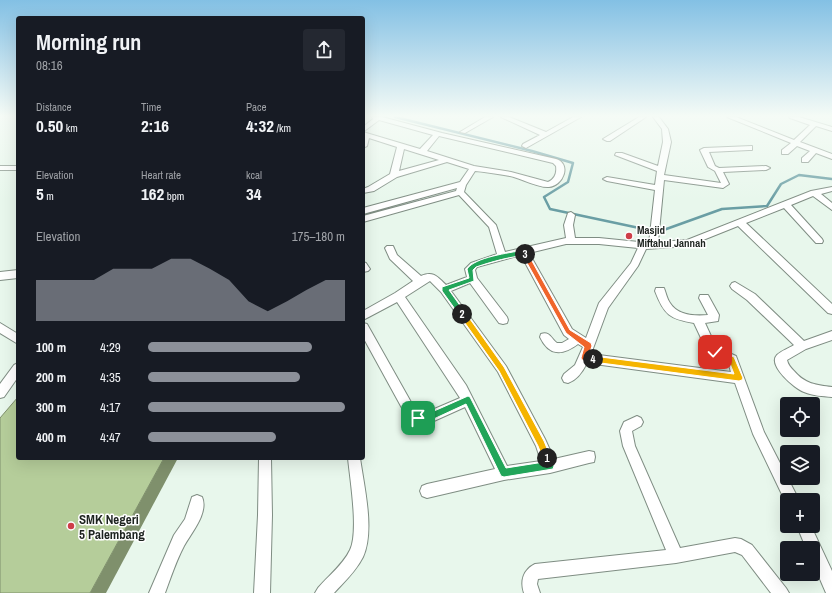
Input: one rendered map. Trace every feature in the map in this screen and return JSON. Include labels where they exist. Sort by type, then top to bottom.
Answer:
[{"type":"street","points":[[397,145],[473,168],[511,174],[548,185],[552,184],[558,179],[561,170],[560,165],[556,161],[484,145]]},
{"type":"street","points":[[422,152],[428,145]]},
{"type":"street","points":[[568,378],[579,368],[584,358],[603,306],[650,243],[655,227],[655,212],[660,174],[666,145]]},
{"type":"street","points":[[785,152],[793,145]]},
{"type":"street","points":[[799,145],[832,157]]},
{"type":"street","points":[[394,175],[401,146]]},
{"type":"street","points":[[749,148],[704,150],[712,167],[718,170],[766,168]]},
{"type":"street","points":[[804,160],[814,151]]},
{"type":"street","points":[[619,155],[650,165],[660,174],[725,186],[726,184],[718,170]]},
{"type":"street","points":[[365,190],[371,189],[394,175],[447,160]]},
{"type":"street","points":[[0,168],[16,168]]},
{"type":"street","points":[[365,218],[392,207],[461,188],[471,174],[473,168]]},
{"type":"street","points":[[607,179],[659,188]]},
{"type":"street","points":[[461,188],[493,227],[502,256]]},
{"type":"street","points":[[503,320],[472,279],[470,269],[474,266],[502,256],[571,241],[688,243],[814,193],[832,189]]},
{"type":"street","points":[[814,193],[832,206]]},
{"type":"street","points":[[786,205],[819,241]]},
{"type":"street","points":[[365,211],[392,207]]},
{"type":"street","points":[[571,215],[568,222],[568,228],[571,241]]},
{"type":"street","points":[[740,223],[832,310]]},
{"type":"street","points":[[390,248],[392,257],[420,281]]},
{"type":"street","points":[[524,252],[568,332],[588,346]]},
{"type":"street","points":[[0,276],[16,274]]},
{"type":"street","points":[[365,315],[399,296],[420,281],[432,277],[444,289],[502,369],[541,443],[550,466]]},
{"type":"street","points":[[444,289],[472,279]]},
{"type":"street","points":[[735,286],[751,297],[802,346]]},
{"type":"street","points":[[660,291],[670,312],[675,315],[698,320],[714,318],[714,315],[704,298]]},
{"type":"street","points":[[399,296],[462,389],[504,472]]},
{"type":"street","points":[[698,320],[712,350],[732,359],[759,434],[788,493]]},
{"type":"street","points":[[0,327],[16,339]]},
{"type":"street","points":[[365,331],[412,415],[425,419],[468,400]]},
{"type":"street","points":[[832,335],[802,346],[781,358],[780,364],[794,380],[804,387],[813,390],[832,392]]},
{"type":"street","points":[[545,337],[550,345],[557,348],[566,347],[577,339]]},
{"type":"street","points":[[584,358],[739,378]]},
{"type":"street","points":[[2,387],[16,370]]},
{"type":"street","points":[[638,422],[628,426],[626,431],[629,446],[676,556]]},
{"type":"street","points":[[427,491],[504,472],[550,466],[589,457]]},
{"type":"street","points":[[262,593],[265,515],[265,460]]},
{"type":"street","points":[[323,593],[349,565],[357,552],[361,537],[354,460]]},
{"type":"street","points":[[157,593],[179,540],[191,523],[197,502]]},
{"type":"street","points":[[807,533],[832,588]]},
{"type":"street","points":[[532,593],[529,584],[530,578],[535,572],[676,556],[735,545],[741,546],[747,550],[780,593]]},
{"type":"street","points":[[828,593],[832,592]]},
{"type":"building","name":"SMK Negeri 5 Palembang","points":[[16,399],[16,460],[163,460],[90,593],[0,593],[0,418]]},
{"type":"waterway","points":[[507,145],[573,163],[568,182],[544,197],[550,209],[658,232],[722,209],[767,206],[781,184],[799,175],[832,179]]},
{"type":"place","name":"Masjid Miftahul Jannah","points":[[629,236]]},
{"type":"place","name":"SMK Negeri 5 Palembang","points":[[71,526]]},
{"type":"route","points":[[418,418],[425,419],[468,400],[504,472],[550,466],[541,443],[502,369],[444,289],[472,279],[471,268],[502,256],[524,252],[568,332],[588,346],[584,358],[739,378],[732,359],[715,352]]}]
